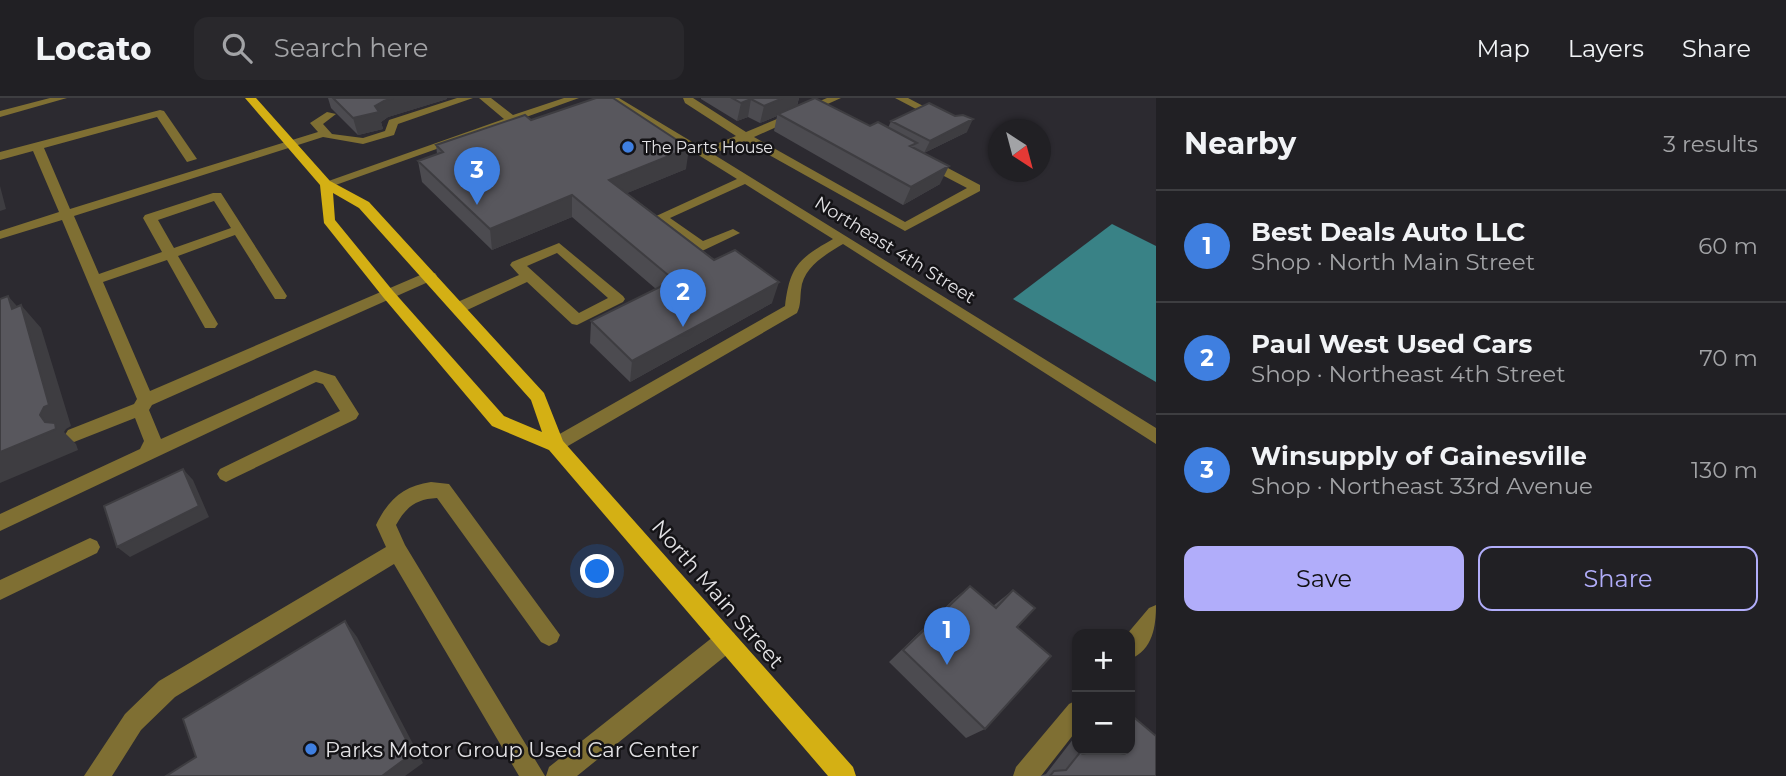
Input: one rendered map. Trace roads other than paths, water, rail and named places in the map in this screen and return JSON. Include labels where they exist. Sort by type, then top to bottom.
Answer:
[{"type":"main road","name":"North Main Street","points":[[251,98],[326,184],[364,205],[538,397],[555,445],[844,776]]},
{"type":"main road","name":"North Main Street","points":[[326,184],[329,220],[388,294],[498,421],[555,445]]},
{"type":"street","points":[[0,114],[62,98]]},
{"type":"street","points":[[331,114],[316,123],[332,139],[371,140],[390,133],[393,122],[468,98]]},
{"type":"street","points":[[484,98],[512,120]]},
{"type":"street","points":[[326,184],[574,98]]},
{"type":"street","name":"Northeast 4th Street","points":[[612,98],[1156,437]]},
{"type":"street","points":[[688,98],[744,136],[905,227],[975,188],[915,156]]},
{"type":"street","points":[[703,154],[836,98]]},
{"type":"street","points":[[900,98],[954,124]]},
{"type":"street","points":[[818,105],[831,112]]},
{"type":"street","points":[[0,156],[160,113],[191,159]]},
{"type":"street","points":[[0,235],[325,133]]},
{"type":"street","points":[[37,146],[95,280],[143,404],[153,441],[146,454]]},
{"type":"street","points":[[733,233],[702,247],[661,217],[746,180]]},
{"type":"street","points":[[210,324],[150,218],[217,197],[280,296]]},
{"type":"street","points":[[95,280],[238,230]]},
{"type":"street","points":[[555,445],[792,309],[795,301],[792,291],[803,263],[842,239]]},
{"type":"street","points":[[559,247],[618,299],[577,320],[529,276],[517,265],[559,247]]},
{"type":"street","points":[[74,435],[429,276]]},
{"type":"street","points":[[458,308],[529,276]]},
{"type":"street","points":[[0,523],[315,376],[329,380],[350,414],[226,474]]},
{"type":"street","points":[[533,776],[397,551],[386,525],[397,504],[419,490],[442,490],[549,635]]},
{"type":"street","points":[[0,590],[90,547]]},
{"type":"street","points":[[96,776],[111,759],[133,722],[167,689],[397,551]]},
{"type":"street","points":[[1135,642],[1156,615]]},
{"type":"street","points":[[558,776],[726,641]]},
{"type":"street","points":[[1025,776],[1072,718]]},
{"type":"water","points":[[1112,224],[1156,246],[1156,382],[1013,299]]},
{"type":"place","name":"The Parts House","points":[[628,147]]},
{"type":"place","name":"Winsupply of Gainesville","points":[[477,205]]},
{"type":"place","name":"Paul West Used Cars","points":[[683,327]]},
{"type":"place","name":"Best Deals Auto LLC","points":[[947,665]]},
{"type":"place","name":"Parks Motor Group Used Car Center","points":[[311,749]]}]
